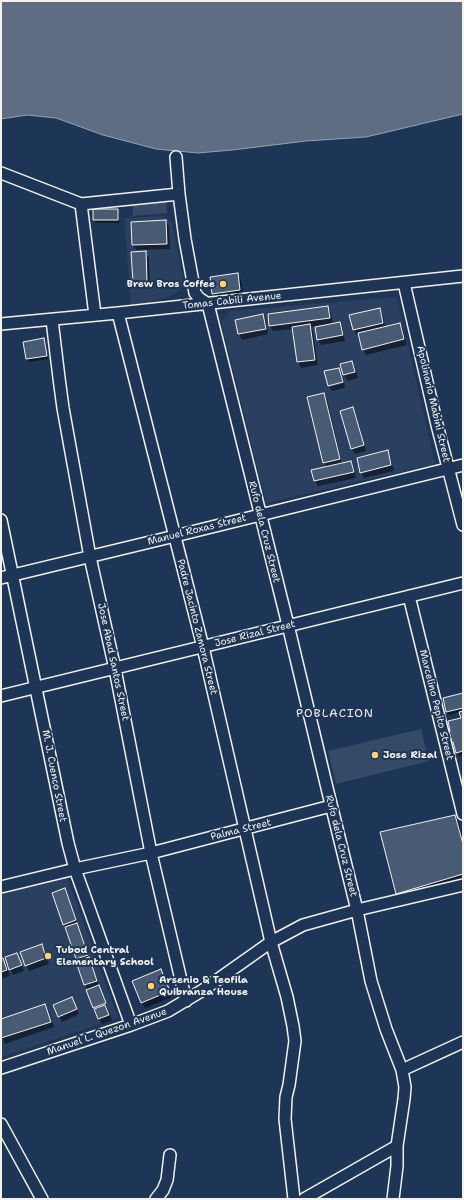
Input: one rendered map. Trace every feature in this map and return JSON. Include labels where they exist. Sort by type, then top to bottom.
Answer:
[{"type":"street","points":[[176,157],[184,239],[195,293],[199,298],[208,304]]},
{"type":"street","points":[[1,173],[81,204],[179,194]]},
{"type":"street","points":[[81,204],[95,315]]},
{"type":"street","name":"Tomas Cabili Avenue","points":[[1,324],[208,304],[463,276]]},
{"type":"street","name":"Apolinario Mabini Street","points":[[404,283],[463,525]]},
{"type":"street","name":"Rufo dela Cruz Street","points":[[208,304],[357,910],[371,981],[386,1029],[402,1070],[404,1099],[397,1146],[397,1166],[393,1199]]},
{"type":"street","name":"Padre Jacinto Zamora Street","points":[[118,313],[203,647],[244,829],[293,1026],[295,1041],[284,1119],[294,1199]]},
{"type":"street","name":"Jose Abad Santos Street","points":[[52,320],[62,400],[90,557],[115,669],[151,853],[186,1001]]},
{"type":"street","name":"Manuel Roxas Street","points":[[1,578],[463,465]]},
{"type":"street","name":"M. J. Cuenco Street","points":[[1,520],[58,801],[75,869],[131,1025]]},
{"type":"street","name":"Jose Rizal Street","points":[[1,696],[463,583]]},
{"type":"street","name":"Marcelino Pepito Street","points":[[409,596],[463,814]]},
{"type":"street","name":"Palma Street","points":[[1,887],[151,853],[331,806]]},
{"type":"street","name":"Manuel L. Quezon Avenue","points":[[1,1068],[131,1025],[168,1011],[203,990],[271,942],[303,925],[357,910],[463,885]]},
{"type":"street","points":[[402,1070],[463,1042]]},
{"type":"street","points":[[1,1124],[42,1199]]},
{"type":"street","points":[[304,1199],[397,1146]]},
{"type":"street","points":[[156,1199],[163,1190],[167,1180],[170,1155]]},
{"type":"shaded area","points":[[1,1],[463,1],[463,114],[366,137],[306,141],[198,153],[156,149],[103,135],[56,118],[27,115],[1,119]]},
{"type":"shaded area","points":[[166,198],[167,213],[133,216],[132,201]]},
{"type":"shaded area","points":[[164,216],[172,223],[184,284],[178,292],[168,297],[148,303],[131,305],[124,218]]},
{"type":"shaded area","points":[[397,297],[435,464],[266,503],[221,321],[230,311]]},
{"type":"shaded area","points":[[421,729],[429,761],[336,784],[328,751]]},
{"type":"shaded area","name":"Tubod Central Elementary School","points":[[67,877],[118,1018],[1,1057],[1,895]]},
{"type":"building","points":[[93,209],[118,209],[118,220],[93,220]]},
{"type":"building","points":[[166,220],[167,244],[132,245],[131,222]]},
{"type":"building","points":[[146,251],[147,281],[133,282],[131,252]]},
{"type":"building","points":[[238,273],[240,290],[212,294],[210,277]]},
{"type":"building","points":[[328,306],[330,318],[269,326],[268,314]]},
{"type":"building","points":[[380,308],[383,323],[353,330],[349,315]]},
{"type":"building","points":[[263,314],[266,329],[238,334],[235,320]]},
{"type":"building","points":[[340,322],[343,335],[317,340],[315,327]]},
{"type":"building","points":[[400,323],[404,339],[362,350],[358,333]]},
{"type":"building","points":[[310,324],[315,360],[297,362],[292,327]]},
{"type":"building","points":[[44,338],[47,356],[26,359],[23,342]]},
{"type":"building","points":[[352,361],[355,372],[343,375],[340,364]]},
{"type":"building","points":[[339,368],[343,382],[328,386],[324,371]]},
{"type":"building","points":[[324,393],[340,459],[323,463],[307,397]]},
{"type":"building","points":[[353,407],[364,445],[351,449],[340,411]]},
{"type":"building","points":[[388,450],[391,465],[360,473],[357,458]]},
{"type":"building","points":[[351,461],[354,472],[314,481],[311,470]]},
{"type":"building","points":[[463,693],[463,708],[446,712],[443,698]]},
{"type":"building","points":[[463,711],[463,751],[456,753],[453,742],[448,743],[445,732],[450,731],[448,721],[461,718],[459,712]]},
{"type":"building","points":[[455,815],[463,844],[463,874],[396,894],[380,832]]},
{"type":"building","points":[[65,888],[76,920],[63,925],[52,893]]},
{"type":"building","points":[[77,923],[88,955],[76,959],[65,927]]},
{"type":"building","points":[[42,944],[46,958],[25,966],[20,952]]},
{"type":"building","points":[[17,953],[22,965],[9,970],[5,957]]},
{"type":"building","points":[[89,957],[97,981],[84,985],[76,962]]},
{"type":"building","points":[[1,958],[3,958],[7,970],[1,972]]},
{"type":"building","name":"Arsenio & Teofila Quibranza House","points":[[161,969],[170,991],[141,1003],[132,981]]},
{"type":"building","points":[[99,985],[106,1003],[93,1008],[86,990]]},
{"type":"building","points":[[72,997],[77,1009],[58,1017],[53,1005]]},
{"type":"building","points":[[45,1004],[51,1022],[1,1038],[1,1019]]},
{"type":"building","points":[[105,1005],[109,1015],[98,1019],[94,1009]]},
{"type":"place","name":"Brew Bros Coffee","points":[[223,284]]},
{"type":"place","name":"Jose Rizal","points":[[375,755]]},
{"type":"place","name":"Tubod Central Elementary School","points":[[48,956]]},
{"type":"place","name":"Arsenio & Teofila Quibranza House","points":[[151,986]]},
{"type":"district","name":"POBLACION","points":[[335,714]]}]
